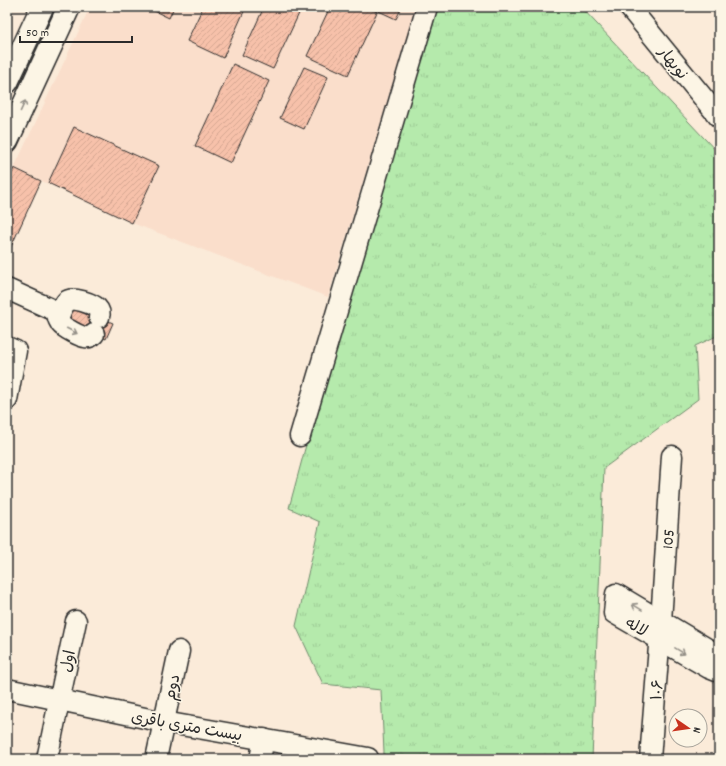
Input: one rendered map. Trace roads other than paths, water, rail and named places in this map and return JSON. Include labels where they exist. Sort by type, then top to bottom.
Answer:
[{"type":"main road","points":[[7,82],[42,7]]},
{"type":"main road","points":[[7,141],[69,7]]},
{"type":"street","points":[[300,436],[428,7]]},
{"type":"street","name":"نوبهار","points":[[629,7],[719,117]]},
{"type":"street","points":[[7,290],[60,314]]},
{"type":"street","points":[[70,299],[92,305],[98,309],[100,313],[93,335],[85,338],[67,329],[61,324],[58,318],[60,314],[67,301],[70,299]]},
{"type":"street","points":[[7,347],[16,351],[7,400]]},
{"type":"street","name":"105","points":[[660,630],[672,456]]},
{"type":"street","name":"اول","points":[[47,759],[76,621]]},
{"type":"street","name":"لاله","points":[[660,630],[719,655]]},
{"type":"street","name":"لاله","points":[[660,630],[709,668],[719,672]]},
{"type":"street","name":"۱۰۶","points":[[650,759],[660,630]]},
{"type":"street","name":"دوم","points":[[156,759],[179,651]]},
{"type":"street","name":"بیست متری باقری","points":[[7,689],[164,722],[368,758]]},
{"type":"street","points":[[260,759],[264,739]]}]
